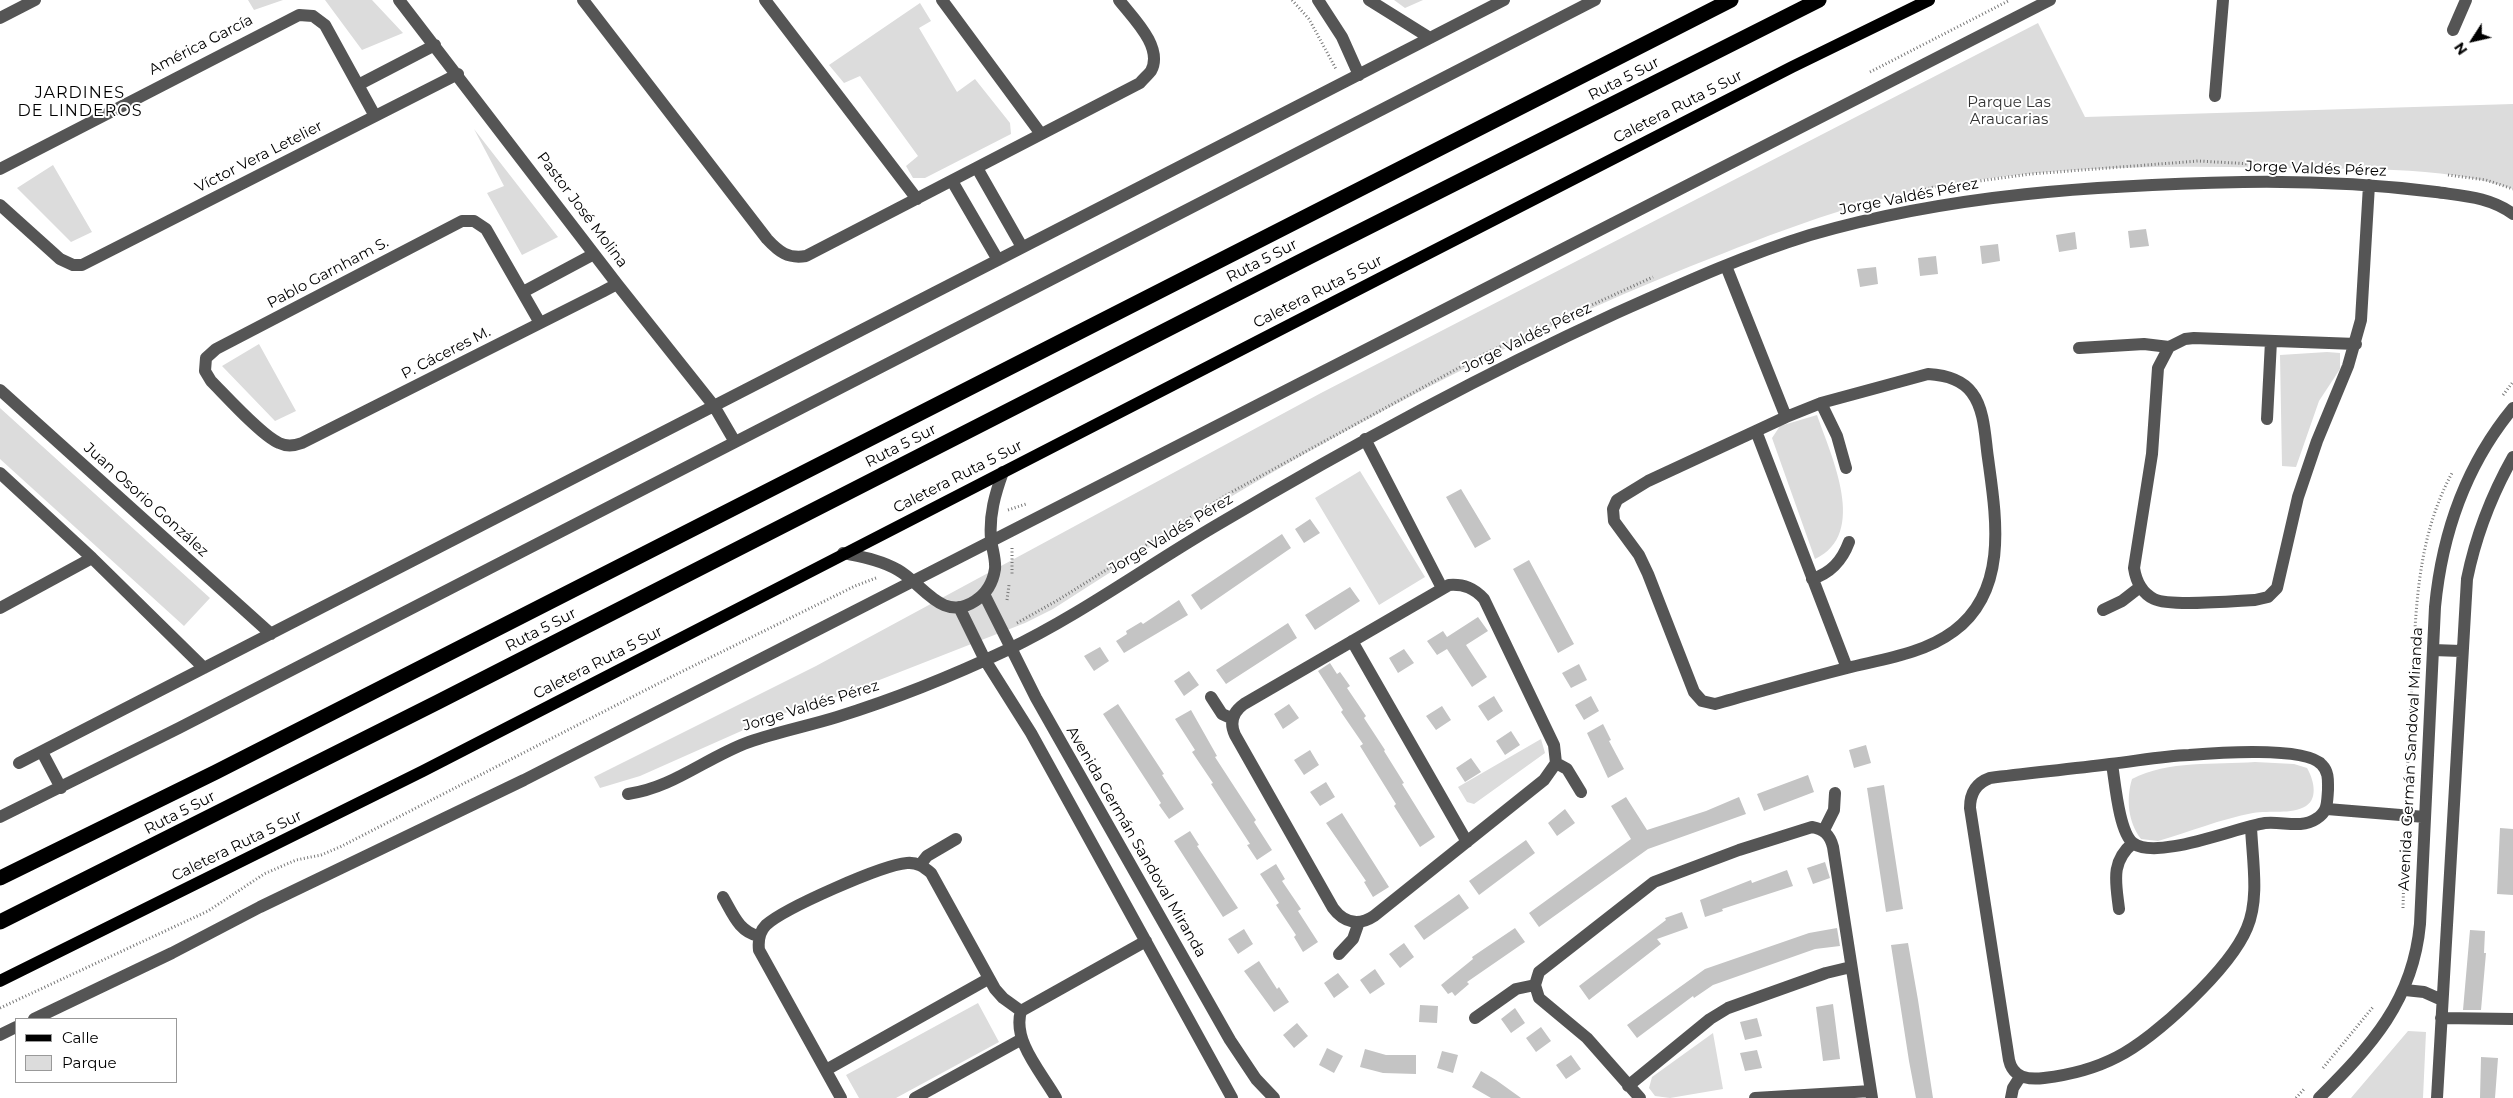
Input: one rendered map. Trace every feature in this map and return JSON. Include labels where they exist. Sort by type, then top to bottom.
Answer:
[{"type":"highway","name":"Ruta 5 Sur","points":[[0,878],[234,763],[1732,0]]},
{"type":"highway","name":"Ruta 5 Sur","points":[[0,922],[412,715],[1311,256],[1818,0]]},
{"type":"main road","name":"Caletera Ruta 5 Sur","points":[[0,981],[423,771],[1783,72],[1929,0]]},
{"type":"street","points":[[0,18],[35,0]]},
{"type":"street","name":"Pastor José Molina","points":[[400,0],[617,284],[714,406],[735,442]]},
{"type":"street","points":[[583,0],[767,239],[784,255],[795,258],[806,256],[1140,83],[1150,72],[1153,63],[1153,52],[1147,36],[1119,0]]},
{"type":"street","points":[[765,0],[916,199]]},
{"type":"street","points":[[942,0],[1041,134]]},
{"type":"street","points":[[1318,0],[1342,38],[1359,75]]},
{"type":"street","points":[[1369,0],[1430,38]]},
{"type":"street","points":[[19,763],[1504,0]]},
{"type":"street","points":[[0,817],[61,788],[1595,0]]},
{"type":"street","points":[[36,1018],[172,953],[260,907],[508,788],[2050,0]]},
{"type":"street","points":[[2215,96],[2223,0]]},
{"type":"street","points":[[2453,30],[2466,0]]},
{"type":"street","name":"América García","points":[[0,168],[292,17],[306,14],[320,20],[330,31],[358,85]]},
{"type":"street","points":[[375,116],[358,85],[435,44]]},
{"type":"street","name":"Víctor Vera Letelier","points":[[0,205],[60,259],[73,265],[89,262],[458,74]]},
{"type":"street","points":[[977,168],[1022,247]]},
{"type":"street","points":[[952,181],[998,260]]},
{"type":"street","name":"Jorge Valdés Pérez","points":[[628,794],[656,788],[744,744],[851,713],[896,697],[1011,648],[1364,439],[1423,407],[1542,348],[1726,266],[1791,242],[1846,226],[1903,213],[1988,198],[2131,186],[2283,182],[2370,185],[2479,198],[2499,204],[2513,214]]},
{"type":"street","points":[[2169,347],[2158,368],[2152,454],[2134,558],[2135,573],[2140,587],[2155,599],[2164,602],[2255,600],[2273,592],[2281,577],[2292,522],[2307,469],[2356,344],[2364,295],[2370,185]]},
{"type":"street","name":"Pablo Garnham S.","points":[[287,446],[274,440],[207,377],[204,365],[210,353],[457,223],[474,221],[486,229],[523,292]]},
{"type":"street","points":[[540,323],[523,292],[594,254]]},
{"type":"street","points":[[1726,266],[1786,417]]},
{"type":"street","name":"P. Cáceres M.","points":[[287,446],[302,443],[617,284]]},
{"type":"street","points":[[2079,348],[2144,344],[2169,347],[2185,339],[2194,338],[2356,344]]},
{"type":"street","points":[[2267,420],[2271,341]]},
{"type":"street","points":[[1928,374],[1958,380],[1972,392],[1979,408],[1984,429],[1996,517],[1995,557],[1987,587],[1981,600],[1964,622],[1942,638],[1914,651],[1715,704],[1702,701],[1694,692],[1648,574],[1638,555],[1614,522],[1614,505],[1630,491],[1786,417],[1821,403],[1928,374]]},
{"type":"street","name":"Juan Osorio González","points":[[0,390],[271,634]]},
{"type":"street","points":[[1821,403],[1837,436],[1846,468]]},
{"type":"street","name":"Avenida Germán Sandoval Miranda","points":[[2319,1098],[2380,1028],[2405,990],[2418,945],[2437,580],[2449,528],[2464,487],[2480,456],[2513,408]]},
{"type":"street","points":[[1756,431],[1847,668]]},
{"type":"street","points":[[1364,439],[1442,588]]},
{"type":"street","points":[[2437,1098],[2461,651],[2467,579],[2473,548],[2488,506],[2513,457]]},
{"type":"street","points":[[843,554],[882,562],[900,570],[934,601],[950,608],[959,608],[972,603],[984,594],[993,578],[995,568],[992,542],[992,511],[1003,472]]},
{"type":"street","points":[[0,473],[92,558],[204,668]]},
{"type":"street","points":[[1812,580],[1834,567],[1849,542]]},
{"type":"street","points":[[0,608],[92,558]]},
{"type":"street","points":[[1449,585],[1465,586],[1479,593],[1484,599],[1554,745],[1556,763],[1549,775],[1374,916],[1359,922],[1344,919],[1333,908],[1236,735],[1233,718],[1235,713],[1244,704],[1442,588],[1449,585]]},
{"type":"street","points":[[2103,610],[2122,601],[2140,587]]},
{"type":"street","name":"Avenida Germán Sandoval Miranda","points":[[984,594],[1036,698],[1230,1040],[1256,1079],[1274,1098]]},
{"type":"street","points":[[959,608],[985,660],[1031,733],[1232,1098]]},
{"type":"street","points":[[1352,641],[1466,842]]},
{"type":"street","points":[[2433,650],[2461,651]]},
{"type":"street","points":[[1211,697],[1222,714],[1233,718]]},
{"type":"street","points":[[42,752],[61,788]]},
{"type":"street","points":[[2112,764],[2124,830],[2133,843],[2150,848],[2184,844],[2251,826],[2272,823],[2307,823],[2322,816],[2327,809],[2328,779],[2326,772],[2317,761],[2306,757],[2270,752],[2150,757],[2112,764],[1990,778],[1979,784],[1972,795],[1970,808],[2010,1060],[2014,1072],[2020,1077],[2036,1079],[2057,1077],[2077,1072],[2116,1057],[2149,1036],[2209,980],[2244,935],[2251,918],[2254,892],[2251,826]]},
{"type":"street","points":[[1556,763],[1567,769],[1581,792]]},
{"type":"street","points":[[1824,830],[1834,810],[1835,793]]},
{"type":"street","points":[[2327,809],[2425,817]]},
{"type":"street","points":[[1084,830],[1104,818]]},
{"type":"street","points":[[1640,1098],[1587,1038],[1539,998],[1535,986],[1536,978],[1545,967],[1654,882],[1806,827],[1818,828],[1824,830],[1829,835],[1833,847],[1872,1095],[1755,1098]]},
{"type":"street","points":[[920,865],[927,856],[956,839]]},
{"type":"street","points":[[2119,909],[2115,876],[2116,866],[2120,857],[2133,843]]},
{"type":"street","points":[[841,1098],[761,957],[759,950],[759,936],[767,924],[835,889],[898,865],[906,863],[920,865],[931,874],[988,979],[1003,998],[1022,1011]]},
{"type":"street","points":[[723,897],[739,925],[748,933],[759,936]]},
{"type":"street","points":[[1339,954],[1353,939],[1359,922]]},
{"type":"street","points":[[1056,1098],[1022,1040],[1019,1025],[1022,1011],[1146,941]]},
{"type":"street","points":[[1628,1086],[1723,1011],[1826,973],[1851,968]]},
{"type":"street","points":[[826,1070],[988,979]]},
{"type":"street","points":[[1476,1018],[1516,989],[1535,986]]},
{"type":"street","points":[[2405,990],[2424,992],[2442,1000]]},
{"type":"street","points":[[2441,1018],[2513,1020]]},
{"type":"street","points":[[0,1035],[15,1028]]},
{"type":"street","points":[[915,1098],[1022,1040]]},
{"type":"street","points":[[2011,1098],[2020,1077]]},
{"type":"path","points":[[1292,0],[1309,19],[1328,51],[1343,83]]},
{"type":"path","points":[[2498,400],[2513,382]]},
{"type":"path","points":[[2402,911],[2416,603],[2422,556],[2437,507],[2455,467]]},
{"type":"path","points":[[2319,1073],[2376,1003]]},
{"type":"path","points":[[2296,1098],[2308,1086]]},
{"type":"green space","points":[[248,0],[283,0],[254,10]]},
{"type":"green space","points":[[325,0],[372,0],[403,33],[362,50]]},
{"type":"green space","points":[[1394,0],[1423,0],[1405,8]]},
{"type":"green space","points":[[920,3],[931,21],[919,28],[957,92],[975,79],[1010,123],[1011,134],[925,178],[913,178],[906,166],[918,156],[860,76],[844,83],[829,65]]},
{"type":"green space","name":"Parque Las Araucarias","points":[[2038,23],[2085,117],[2513,104],[2513,189],[2456,175],[2394,170],[2187,167],[2102,168],[1976,180],[1901,194],[1835,213],[1770,235],[1674,273],[1575,316],[1477,362],[1381,412],[1257,481],[1053,609],[1025,623],[836,697],[775,716],[640,776],[600,788],[594,777],[816,666],[1321,393]]},
{"type":"green space","points":[[474,129],[558,237],[522,255],[487,193],[504,186]]},
{"type":"green space","points":[[53,165],[92,232],[71,242],[17,188]]},
{"type":"green space","points":[[259,344],[296,411],[275,421],[222,366]]},
{"type":"green space","points":[[2340,353],[2340,369],[2319,401],[2296,467],[2282,466],[2280,355]]},
{"type":"green space","points":[[0,408],[210,598],[184,626],[0,459]]},
{"type":"green space","points":[[1817,415],[1837,472],[1842,493],[1843,513],[1840,532],[1831,547],[1815,559],[1772,438],[1780,426]]},
{"type":"green space","points":[[1360,471],[1425,577],[1379,605],[1315,498]]},
{"type":"green space","points":[[1541,739],[1545,753],[1474,804],[1467,802],[1458,787]]},
{"type":"green space","points":[[2255,762],[2294,764],[2307,768],[2314,788],[2310,802],[2300,809],[2253,813],[2217,822],[2158,841],[2141,839],[2133,825],[2129,810],[2129,794],[2132,779],[2146,773],[2176,766]]},
{"type":"green space","points":[[978,1003],[999,1042],[896,1098],[859,1098],[846,1075]]},
{"type":"green space","points":[[2408,1031],[2426,1032],[2423,1098],[2351,1098]]},
{"type":"green space","points":[[1713,1033],[1723,1089],[1670,1098],[1655,1096],[1649,1088],[1652,1077]]},
{"type":"building","points":[[2146,229],[2149,246],[2130,248],[2128,231]]},
{"type":"building","points":[[2075,232],[2077,249],[2059,252],[2056,235]]},
{"type":"building","points":[[1998,244],[2000,261],[1982,264],[1980,246]]},
{"type":"building","points":[[1936,256],[1938,274],[1920,276],[1918,258]]},
{"type":"building","points":[[1876,267],[1878,284],[1860,287],[1857,269]]},
{"type":"building","points":[[1461,489],[1491,539],[1475,548],[1446,497]]},
{"type":"building","points":[[1310,519],[1320,533],[1304,543],[1295,529]]},
{"type":"building","points":[[1282,534],[1291,548],[1201,610],[1191,595]]},
{"type":"building","points":[[1529,560],[1574,644],[1558,653],[1513,569]]},
{"type":"building","points":[[1350,587],[1360,601],[1315,630],[1305,615]]},
{"type":"building","points":[[1179,600],[1188,615],[1124,653],[1116,641],[1127,634],[1126,631],[1141,622],[1143,624]]},
{"type":"building","points":[[1478,617],[1488,631],[1466,645],[1487,677],[1472,687],[1447,649],[1437,655],[1427,641],[1443,631],[1447,637]]},
{"type":"building","points":[[1288,623],[1297,638],[1226,684],[1216,670]]},
{"type":"building","points":[[1100,647],[1109,661],[1094,671],[1084,656]]},
{"type":"building","points":[[1404,649],[1414,663],[1398,673],[1389,658]]},
{"type":"building","points":[[1330,663],[1337,674],[1340,672],[1350,686],[1347,688],[1366,716],[1364,718],[1385,750],[1404,783],[1402,784],[1435,837],[1420,847],[1360,746],[1363,744],[1341,712],[1343,710],[1318,671]]},
{"type":"building","points":[[1579,664],[1587,680],[1571,688],[1562,673]]},
{"type":"building","points":[[1189,671],[1199,685],[1184,696],[1174,681]]},
{"type":"building","points":[[1494,696],[1503,711],[1488,721],[1478,706]]},
{"type":"building","points":[[1591,696],[1599,711],[1584,720],[1575,705]]},
{"type":"building","points":[[1118,704],[1164,774],[1162,775],[1184,809],[1169,819],[1159,805],[1161,803],[1103,714]]},
{"type":"building","points":[[1289,704],[1299,718],[1283,729],[1274,714]]},
{"type":"building","points":[[1442,706],[1451,720],[1436,730],[1426,716]]},
{"type":"building","points":[[1191,710],[1217,756],[1215,757],[1256,820],[1254,822],[1272,850],[1257,860],[1247,845],[1250,844],[1211,784],[1213,783],[1192,752],[1195,750],[1175,719]]},
{"type":"building","points":[[1603,724],[1611,740],[1609,741],[1624,769],[1608,778],[1587,733]]},
{"type":"building","points":[[1511,731],[1520,745],[1505,755],[1496,741]]},
{"type":"building","points":[[1866,745],[1871,763],[1854,768],[1849,750]]},
{"type":"building","points":[[1310,750],[1319,765],[1304,775],[1294,760]]},
{"type":"building","points":[[1471,758],[1481,772],[1465,782],[1456,768]]},
{"type":"building","points":[[1808,775],[1814,792],[1764,811],[1757,794]]},
{"type":"building","points":[[1326,782],[1335,797],[1320,806],[1310,792]]},
{"type":"building","points":[[1884,785],[1903,909],[1886,912],[1867,788]]},
{"type":"building","points":[[1626,797],[1647,830],[1706,811],[1739,797],[1746,814],[1648,849],[1539,927],[1529,913],[1631,839],[1611,806]]},
{"type":"building","points":[[1565,809],[1575,823],[1557,836],[1548,823]]},
{"type":"building","points":[[1342,813],[1389,887],[1373,897],[1364,882],[1366,881],[1326,823]]},
{"type":"building","points":[[2500,828],[2513,829],[2513,895],[2497,894]]},
{"type":"building","points":[[1190,831],[1199,845],[1197,846],[1238,908],[1223,917],[1174,841]]},
{"type":"building","points":[[1526,840],[1535,853],[1479,895],[1469,881]]},
{"type":"building","points":[[1825,862],[1830,878],[1813,884],[1807,868]]},
{"type":"building","points":[[1276,864],[1285,879],[1282,881],[1301,909],[1298,911],[1318,942],[1303,952],[1294,937],[1296,935],[1276,905],[1279,903],[1260,874]]},
{"type":"building","points":[[1787,870],[1793,886],[1722,909],[1723,911],[1705,917],[1700,900],[1751,880],[1752,883]]},
{"type":"building","points":[[1459,894],[1469,908],[1424,940],[1414,926]]},
{"type":"building","points":[[1682,912],[1688,928],[1657,939],[1661,944],[1589,1000],[1579,986],[1666,920],[1665,918]]},
{"type":"building","points":[[1515,928],[1525,942],[1467,982],[1469,984],[1455,996],[1452,992],[1448,994],[1441,985],[1473,959],[1472,957]]},
{"type":"building","points":[[1837,928],[1840,946],[1815,949],[1713,985],[1694,998],[1693,996],[1637,1038],[1627,1025],[1705,969],[1809,933]]},
{"type":"building","points":[[1244,929],[1253,944],[1238,954],[1228,939]]},
{"type":"building","points":[[2470,930],[2485,931],[2484,953],[2486,953],[2481,1010],[2463,1010]]},
{"type":"building","points":[[1404,943],[1414,957],[1400,968],[1389,954]]},
{"type":"building","points":[[1908,943],[1933,1098],[1916,1098],[1909,1061],[1891,945]]},
{"type":"building","points":[[1259,961],[1277,989],[1279,987],[1289,1002],[1274,1012],[1244,971]]},
{"type":"building","points":[[1375,969],[1385,984],[1370,994],[1360,980]]},
{"type":"building","points":[[1338,973],[1349,987],[1334,998],[1324,983]]},
{"type":"building","points":[[1833,1004],[1840,1059],[1823,1061],[1816,1007]]},
{"type":"building","points":[[1420,1005],[1438,1006],[1437,1023],[1419,1022]]},
{"type":"building","points":[[1515,1008],[1525,1023],[1511,1033],[1501,1019]]},
{"type":"building","points":[[1757,1018],[1762,1036],[1745,1040],[1740,1022]]},
{"type":"building","points":[[1297,1023],[1308,1036],[1294,1048],[1283,1035]]},
{"type":"building","points":[[1541,1027],[1551,1041],[1536,1052],[1526,1038]]},
{"type":"building","points":[[1327,1048],[1343,1056],[1334,1073],[1319,1065]]},
{"type":"building","points":[[1365,1049],[1386,1055],[1416,1055],[1416,1074],[1383,1073],[1360,1067]]},
{"type":"building","points":[[1757,1050],[1762,1068],[1745,1071],[1740,1053]]},
{"type":"building","points":[[1442,1051],[1458,1055],[1453,1073],[1437,1068]]},
{"type":"building","points":[[1571,1055],[1581,1069],[1566,1079],[1556,1065]]},
{"type":"building","points":[[2481,1057],[2498,1058],[2495,1098],[2480,1098]]},
{"type":"building","points":[[1481,1071],[1521,1098],[1491,1098],[1472,1087]]},
{"type":"district","name":"JARDINES DE LINDEROS","points":[[80,102]]}]
